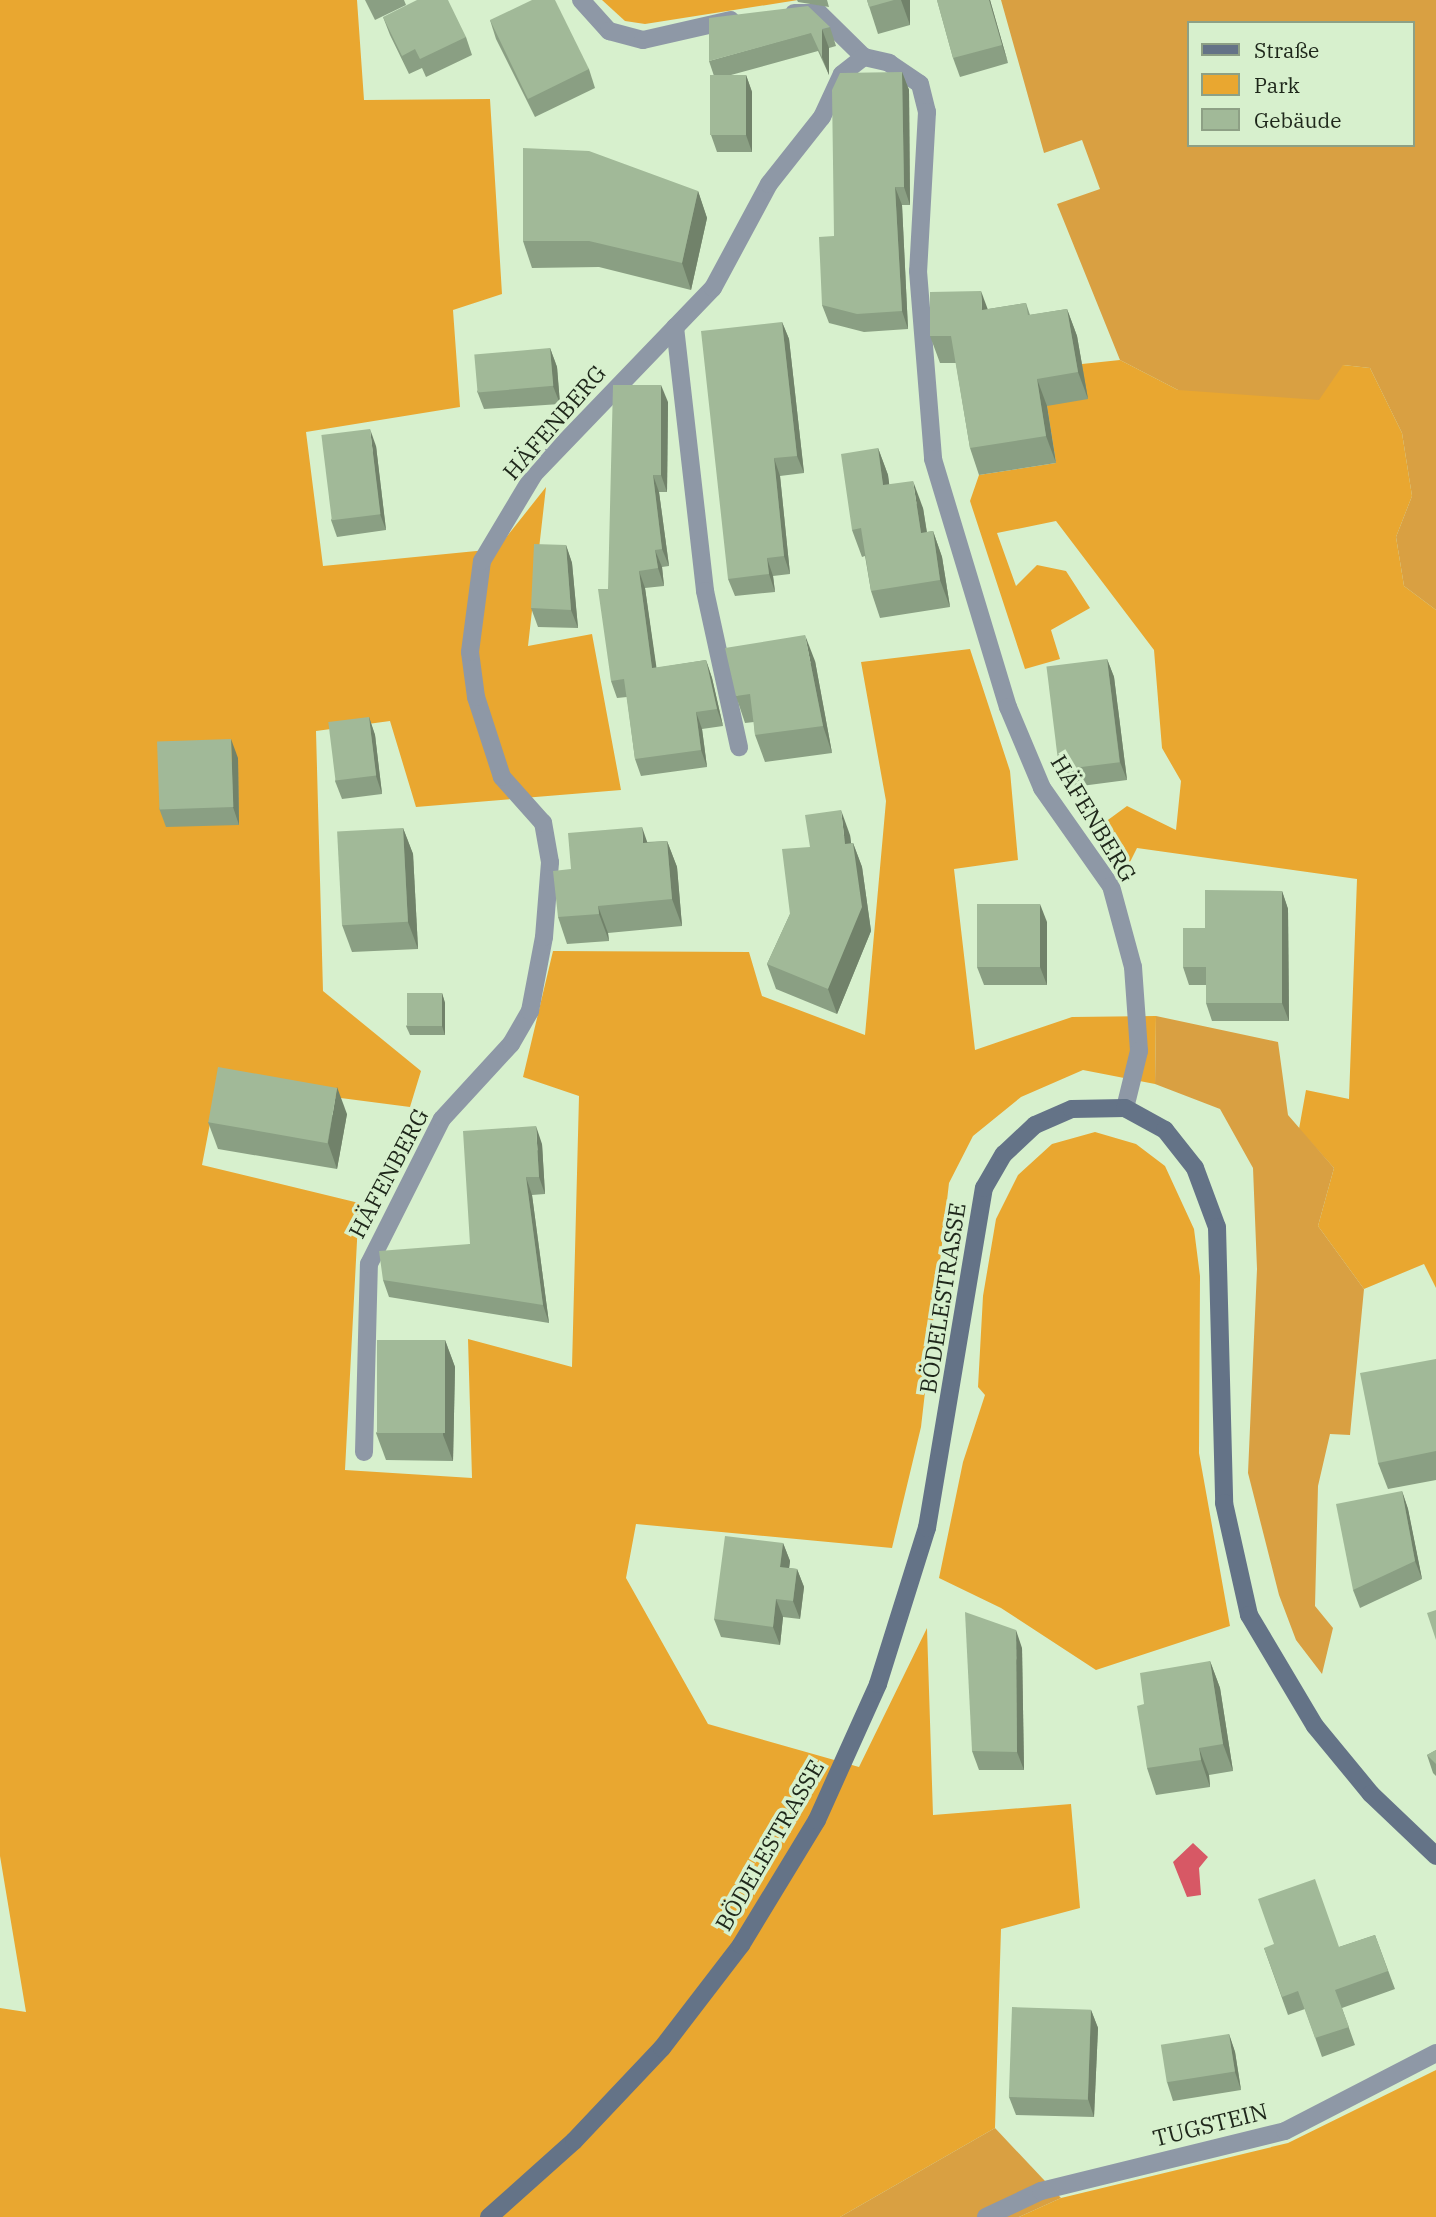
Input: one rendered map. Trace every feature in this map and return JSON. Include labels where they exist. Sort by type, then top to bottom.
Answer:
[{"type":"main road","name":"BÖDELESTRASSE","points":[[489,2217],[574,2141],[670,2039],[741,1945],[817,1820],[878,1684],[927,1528],[984,1188],[1004,1153],[1035,1125],[1072,1109],[1125,1108],[1165,1130],[1195,1168],[1217,1227],[1224,1503],[1249,1615],[1315,1726],[1371,1794],[1436,1856]]},
{"type":"street","points":[[581,0],[609,30],[643,40],[755,16]]},
{"type":"street","name":"HÄFENBERG","points":[[780,14],[819,13],[864,57],[889,63],[920,84],[927,112],[918,271],[933,459],[1008,707],[1042,788],[1111,886],[1133,967],[1139,1051],[1125,1108]]},
{"type":"street","name":"HÄFENBERG","points":[[364,1452],[369,1264],[442,1119],[511,1044],[530,1011],[544,937],[550,862],[543,823],[502,777],[476,697],[470,652],[482,561],[534,474],[713,288],[769,184],[822,117],[842,74],[864,57]]},
{"type":"street","points":[[675,327],[705,592],[739,747]]},
{"type":"street","name":"TUGSTEIN","points":[[986,2217],[1041,2191],[1284,2131],[1436,2053]]},
{"type":"green space","points":[[0,0],[357,0],[364,100],[490,99],[502,294],[453,310],[460,407],[306,432],[323,566],[497,549],[546,487],[528,646],[592,634],[621,790],[416,807],[390,721],[316,731],[323,991],[421,1071],[410,1107],[218,1082],[202,1165],[359,1203],[345,1470],[472,1478],[468,1339],[572,1367],[579,1096],[523,1077],[553,951],[749,952],[762,996],[865,1035],[886,801],[861,662],[970,649],[1010,771],[1018,860],[954,869],[975,1050],[1072,1017],[1156,1016],[1155,1084],[1083,1070],[1021,1097],[973,1136],[949,1183],[921,1427],[892,1548],[636,1524],[626,1578],[708,1724],[859,1767],[927,1628],[933,1815],[1071,1804],[1080,1908],[1001,1929],[995,2128],[840,2217],[0,2217],[0,2008],[26,2012],[0,1856]]},
{"type":"green space","points":[[602,0],[798,0],[645,24],[625,21]]},
{"type":"green space","points":[[1120,360],[1178,390],[1343,365],[1370,368],[1402,433],[1412,496],[1396,537],[1404,586],[1436,610],[1436,1288],[1424,1264],[1364,1289],[1318,1226],[1334,1168],[1299,1129],[1306,1090],[1349,1099],[1357,879],[1137,848],[1127,868],[1097,828],[1127,806],[1176,830],[1181,781],[1162,748],[1154,650],[1056,521],[997,533],[1016,586],[1037,565],[1066,571],[1090,608],[1051,630],[1060,659],[1025,669],[970,501],[979,475],[1056,463],[1047,406],[1082,364]]},
{"type":"green space","points":[[1095,1132],[1136,1144],[1165,1166],[1194,1229],[1200,1276],[1199,1453],[1230,1626],[1096,1670],[1001,1608],[939,1578],[963,1462],[985,1395],[978,1387],[983,1296],[996,1219],[1018,1175],[1052,1144]]},
{"type":"green space","points":[[1436,2070],[1436,2217],[1019,2217],[1061,2198],[1288,2143]]},
{"type":"shaded area","points":[[1001,0],[1436,0],[1436,610],[1404,586],[1396,537],[1412,496],[1402,433],[1370,368],[1343,365],[1319,400],[1178,390],[1120,360],[1057,204],[1100,189],[1082,140],[1044,153]]},
{"type":"shaded area","points":[[1156,1016],[1278,1042],[1288,1115],[1334,1168],[1318,1226],[1364,1289],[1350,1435],[1330,1434],[1318,1486],[1315,1606],[1333,1628],[1322,1674],[1296,1640],[1279,1595],[1248,1473],[1257,1269],[1253,1168],[1220,1109],[1155,1084]]},
{"type":"shaded area","points":[[1193,1843],[1208,1857],[1199,1868],[1201,1895],[1187,1897],[1173,1862]]},
{"type":"shaded area","points":[[995,2128],[1061,2198],[1019,2217],[840,2217]]},
{"type":"building","points":[[417,0],[448,0],[466,37],[420,59],[415,49],[402,56],[383,17]]},
{"type":"building","points":[[532,0],[555,0],[589,69],[528,99],[490,20]]},
{"type":"building","points":[[867,0],[894,0],[869,7]]},
{"type":"building","points":[[937,0],[989,0],[1002,45],[953,58]]},
{"type":"building","points":[[808,6],[830,27],[822,29],[822,57],[811,33],[709,61],[709,18]]},
{"type":"building","points":[[902,72],[904,187],[895,187],[902,311],[857,314],[822,305],[819,237],[834,236],[832,90],[840,73]]},
{"type":"building","points":[[710,75],[746,75],[746,135],[710,135]]},
{"type":"building","points":[[523,148],[589,151],[698,191],[682,263],[589,241],[523,241]]},
{"type":"building","points":[[981,291],[982,310],[1026,303],[1028,315],[1067,309],[1078,372],[1037,379],[1046,436],[970,448],[951,336],[930,336],[930,292]]},
{"type":"building","points":[[782,322],[797,456],[774,458],[784,556],[767,558],[769,574],[728,579],[701,331]]},
{"type":"building","points":[[550,348],[553,386],[478,392],[474,355]]},
{"type":"building","points":[[613,385],[661,385],[661,475],[653,475],[662,549],[655,550],[658,568],[639,571],[652,668],[706,660],[717,709],[696,712],[701,750],[635,759],[624,679],[611,681],[598,589],[608,589]]},
{"type":"building","points":[[370,429],[380,514],[332,520],[321,435]]},
{"type":"building","points":[[878,448],[883,485],[913,481],[921,533],[933,531],[940,580],[871,591],[861,528],[852,530],[841,454]]},
{"type":"building","points":[[534,544],[566,545],[571,610],[531,608]]},
{"type":"building","points":[[805,635],[823,726],[755,735],[750,694],[736,696],[725,648]]},
{"type":"building","points":[[1107,659],[1120,762],[1059,770],[1046,666]]},
{"type":"building","points":[[369,717],[376,776],[335,781],[328,722]]},
{"type":"building","points":[[231,739],[233,807],[159,810],[157,742]]},
{"type":"building","points":[[841,810],[845,844],[853,843],[862,907],[828,989],[767,964],[790,914],[782,849],[810,847],[805,815]]},
{"type":"building","points":[[642,827],[643,843],[667,841],[672,899],[598,906],[599,914],[558,917],[553,871],[571,869],[568,833]]},
{"type":"building","points":[[403,828],[408,922],[342,925],[337,831]]},
{"type":"building","points":[[1205,890],[1282,891],[1282,1003],[1206,1003],[1206,967],[1183,967],[1183,928],[1205,928]]},
{"type":"building","points":[[977,904],[1040,904],[1040,967],[977,967]]},
{"type":"building","points":[[407,993],[442,993],[442,1026],[407,1026]]},
{"type":"building","points":[[218,1067],[337,1088],[327,1143],[208,1122]]},
{"type":"building","points":[[536,1126],[539,1177],[526,1177],[543,1305],[383,1280],[379,1251],[470,1244],[463,1131]]},
{"type":"building","points":[[377,1340],[445,1340],[445,1433],[377,1433]]},
{"type":"building","points":[[1436,1359],[1436,1451],[1378,1463],[1360,1373]]},
{"type":"building","points":[[1402,1491],[1415,1561],[1353,1590],[1336,1504]]},
{"type":"building","points":[[725,1536],[783,1543],[780,1567],[797,1569],[793,1601],[776,1599],[773,1627],[714,1619]]},
{"type":"building","points":[[1436,1610],[1436,1640],[1427,1613]]},
{"type":"building","points":[[965,1612],[1016,1630],[1017,1752],[972,1751]]},
{"type":"building","points":[[1210,1661],[1223,1744],[1199,1748],[1201,1760],[1147,1768],[1137,1706],[1144,1704],[1140,1673]]},
{"type":"building","points":[[1436,1750],[1436,1764],[1427,1755]]},
{"type":"building","points":[[1315,1879],[1339,1947],[1375,1935],[1388,1971],[1335,1990],[1349,2027],[1315,2038],[1298,1991],[1282,1997],[1264,1948],[1274,1944],[1258,1899]]},
{"type":"building","points":[[1012,2007],[1091,2010],[1088,2100],[1009,2097]]},
{"type":"building","points":[[1229,2034],[1235,2072],[1167,2082],[1161,2045]]}]
